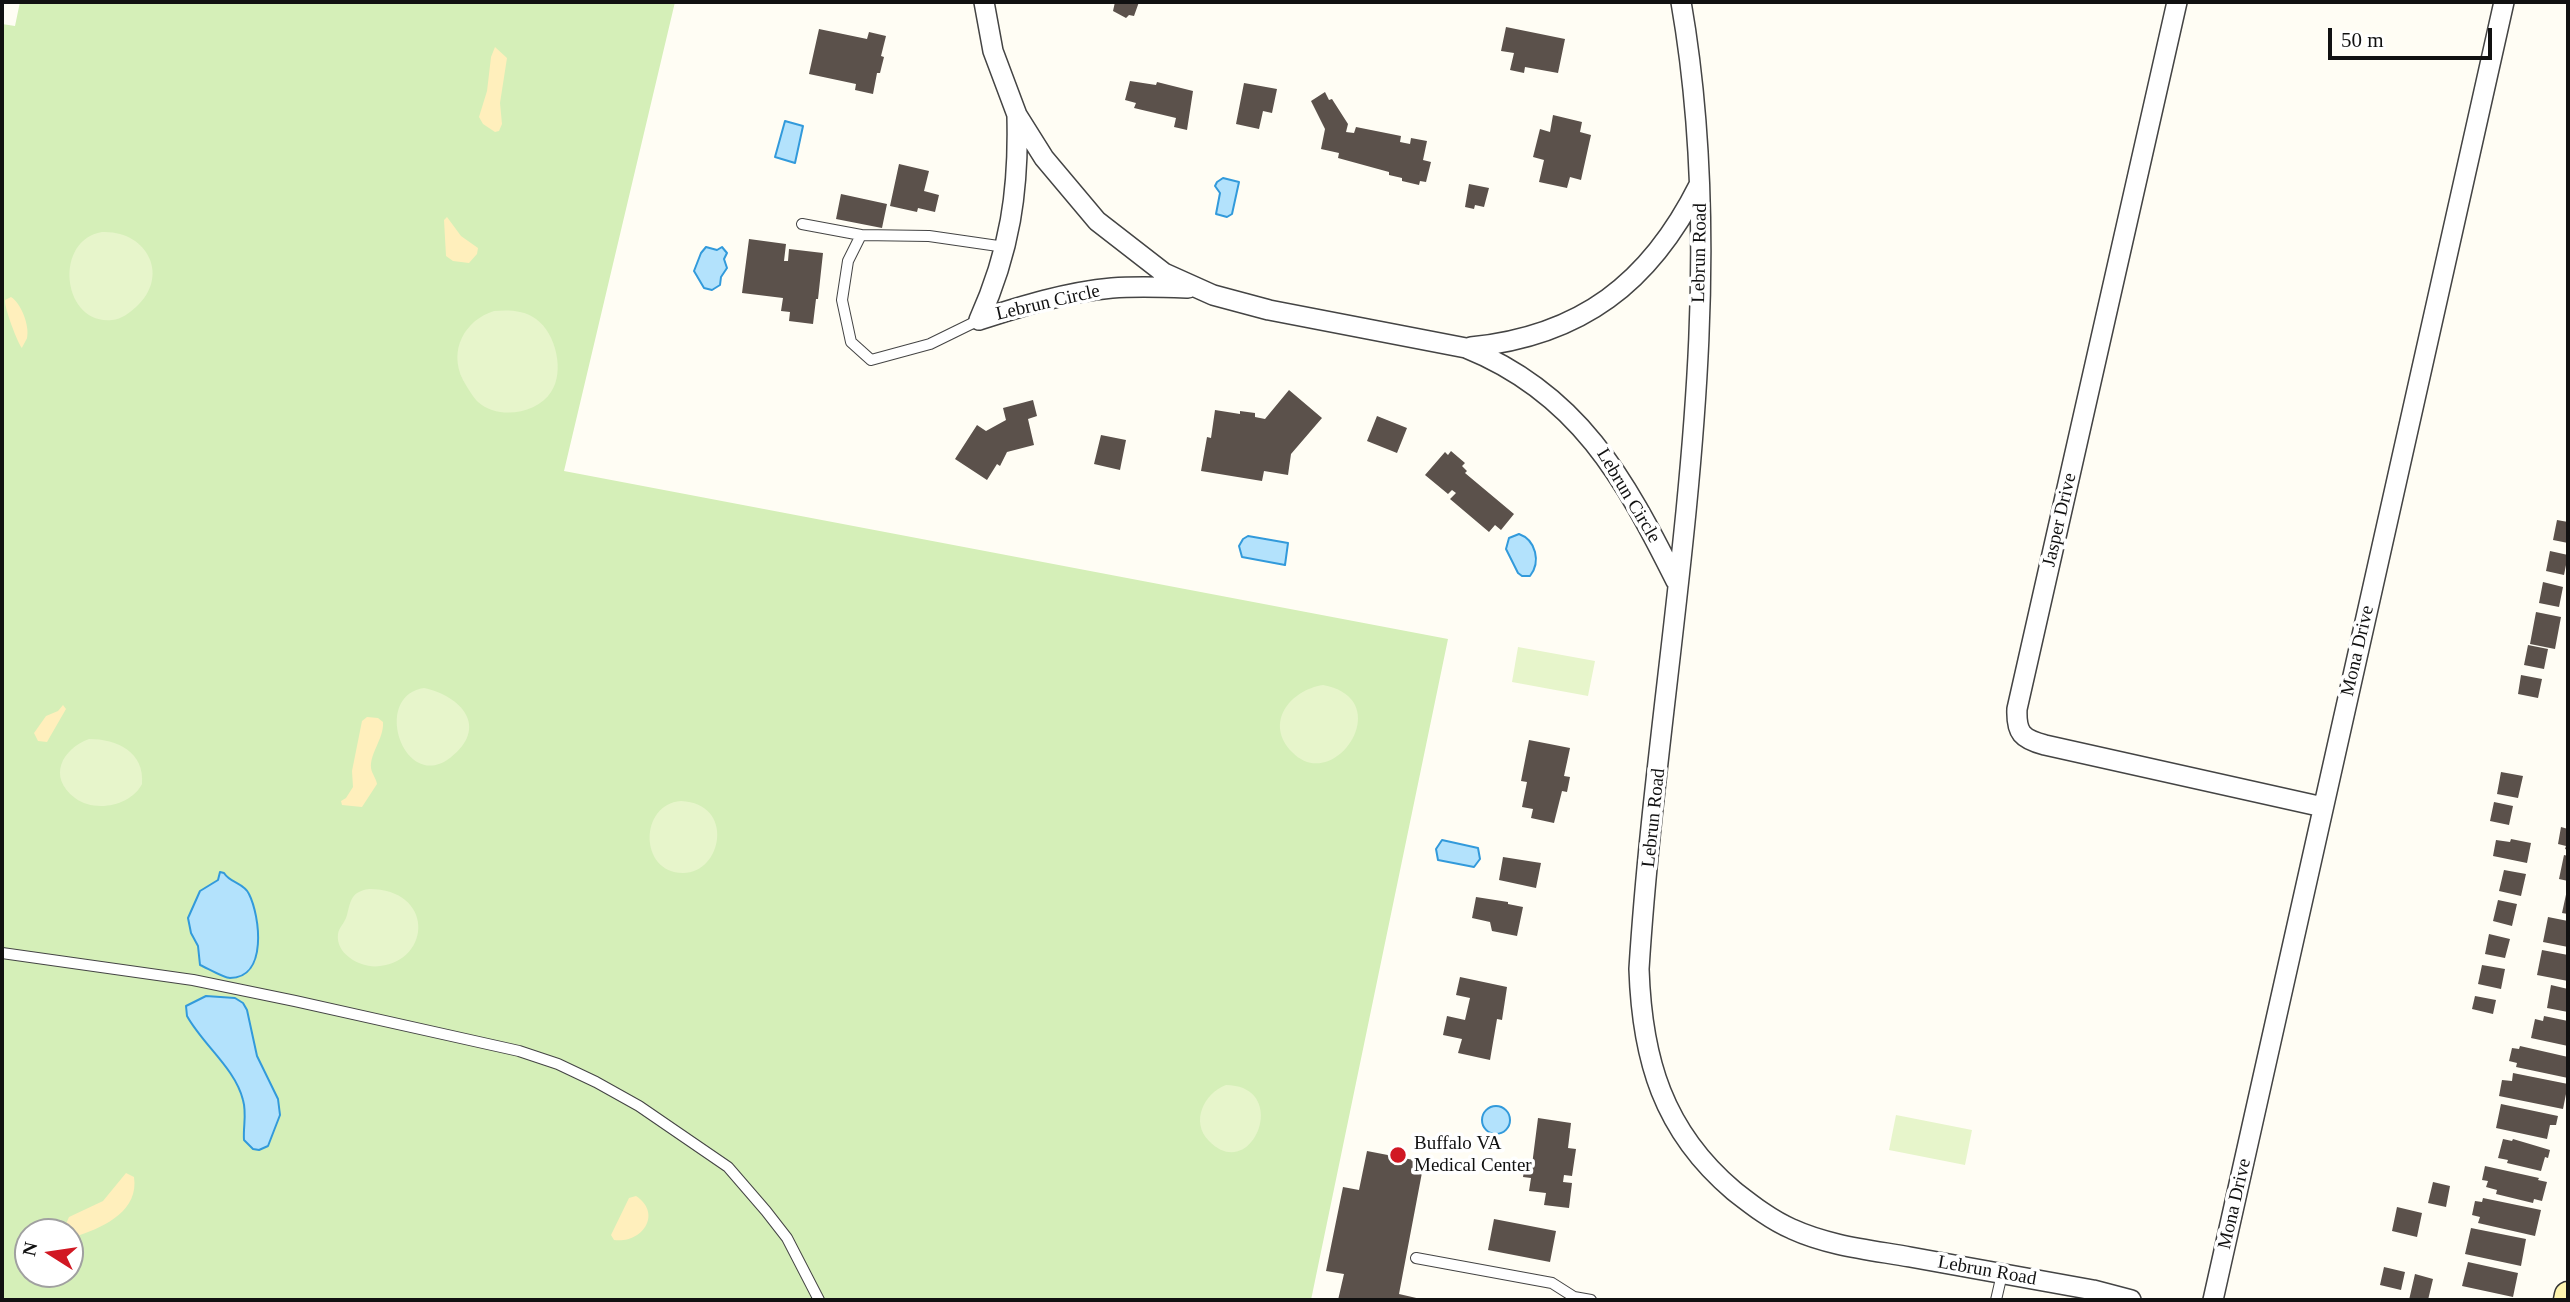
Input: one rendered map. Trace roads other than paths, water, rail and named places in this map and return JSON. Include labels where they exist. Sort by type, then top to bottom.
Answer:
[{"type":"street","name":"Lebrun Circle","points":[[984,2],[993,51],[1017,115],[1044,158],[1097,222],[1164,273],[1213,295],[1269,310],[1466,348],[1489,357],[1554,401],[1592,438],[1624,482],[1677,582]]},
{"type":"street","name":"Lebrun Road","points":[[1681,2],[1693,95],[1700,182],[1696,383],[1639,970],[1643,1025],[1653,1072],[1681,1134],[1694,1151],[1722,1181],[1753,1206],[1791,1229],[1835,1244],[2093,1290],[2132,1300]]},
{"type":"street","name":"Jasper Drive","points":[[2177,2],[2020,696],[2016,724],[2021,734],[2030,741],[2045,746],[2323,807]]},
{"type":"street","name":"Mona Drive","points":[[2213,1300],[2504,2]]},
{"type":"street","name":"Lebrun Circle","points":[[979,320],[1006,248],[1016,194],[1017,115]]},
{"type":"street","name":"Lebrun Circle","points":[[1466,348],[1521,340],[1552,330],[1583,316],[1618,292],[1657,255],[1685,213],[1700,182]]},
{"type":"street","name":"Lebrun Circle","points":[[979,320],[1018,307],[1110,288],[1150,286],[1201,290]]},
{"type":"lane","points":[[802,224],[861,235],[929,236],[1006,248]]},
{"type":"lane","points":[[861,235],[848,261],[842,300],[851,342],[871,360],[930,344],[979,320]]},
{"type":"lane","points":[[2,953],[193,981],[295,1001],[519,1051],[558,1064],[639,1105],[727,1167],[787,1238],[819,1300]]},
{"type":"lane","points":[[1416,1258],[1552,1283],[1573,1298],[1591,1300]]},
{"type":"lane","points":[[1996,1300],[2002,1273]]},
{"type":"water","points":[[785,121],[803,126],[795,163],[775,157]]},
{"type":"water","points":[[1223,178],[1239,182],[1232,214],[1227,217],[1216,214],[1220,193],[1215,186]]},
{"type":"water","points":[[706,247],[717,250],[722,247],[727,253],[724,259],[727,268],[721,277],[720,285],[712,290],[704,288],[694,271]]},
{"type":"water","points":[[1519,534],[1529,541],[1535,552],[1535,564],[1530,576],[1518,573],[1506,549],[1509,538]]},
{"type":"water","points":[[1248,536],[1288,543],[1285,565],[1242,557],[1239,546]]},
{"type":"water","points":[[1442,840],[1478,848],[1480,859],[1474,867],[1438,860],[1436,849]]},
{"type":"water","points":[[220,872],[247,890],[258,930],[256,957],[251,968],[242,975],[230,978],[200,965],[198,946],[191,933],[188,918],[200,891],[218,880]]},
{"type":"water","points":[[206,996],[235,998],[243,1003],[257,1056],[278,1099],[280,1115],[268,1146],[259,1150],[253,1149],[244,1140],[245,1115],[239,1088],[187,1016],[186,1006]]},
{"type":"water","points":[[1496,1106],[1506,1110],[1510,1120],[1506,1130],[1496,1134],[1486,1130],[1482,1120],[1486,1110]]},
{"type":"place","name":"Buffalo VA Medical Center","points":[[1398,1155]]}]
